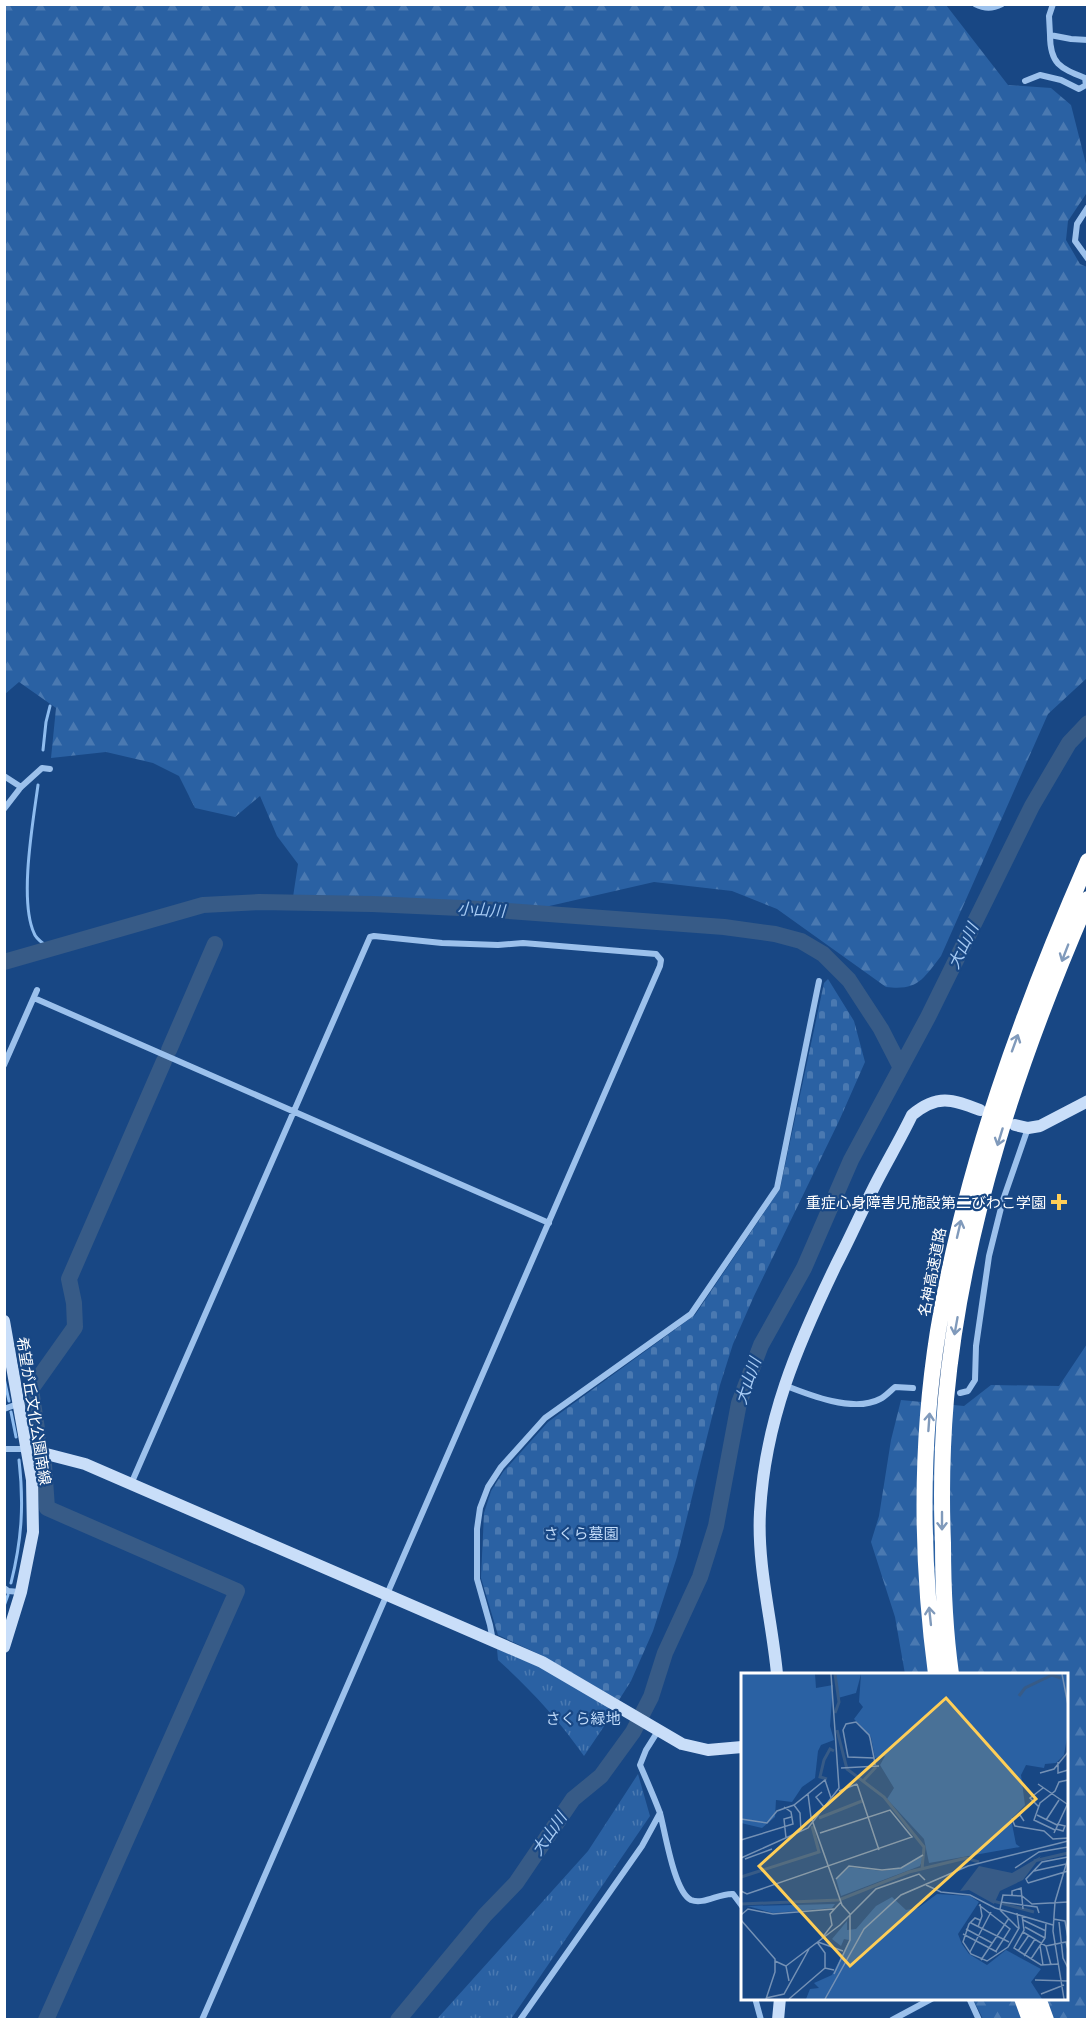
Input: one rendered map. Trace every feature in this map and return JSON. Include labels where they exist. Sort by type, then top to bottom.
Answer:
[{"type":"highway","name":"名神高速道路","points":[[936,1673],[927,1591],[925,1531],[930,1408],[938,1332],[955,1243],[986,1130],[1031,997],[1088,861]]},
{"type":"highway","points":[[951,1673],[944,1591],[942,1471],[946,1399],[954,1336],[983,1192],[1020,1074],[1088,899]]},
{"type":"highway","points":[[1023,2000],[1030,2019]]},
{"type":"highway","points":[[1039,2000],[1046,2019]]},
{"type":"street","points":[[975,4],[983,8],[994,8],[1002,4]]},
{"type":"street","points":[[1025,81],[1040,75],[1061,80],[1079,89],[1086,85],[1085,78],[1061,68],[1050,52],[1049,16],[1053,4]]},
{"type":"street","points":[[1050,34],[1088,40]]},
{"type":"street","points":[[1088,207],[1077,224],[1074,241],[1088,259]]},
{"type":"street","points":[[4,809],[21,787],[42,768],[50,768]]},
{"type":"street","points":[[4,776],[21,787]]},
{"type":"street","points":[[131,1484],[370,937],[442,943],[498,945],[523,943],[656,954],[661,960],[660,966],[202,2019]]},
{"type":"street","points":[[493,1641],[477,1579],[477,1529],[480,1508],[488,1487],[501,1467],[545,1418],[691,1314],[777,1188],[819,981]]},
{"type":"street","points":[[4,1065],[38,990]]},
{"type":"street","points":[[34,998],[549,1223]]},
{"type":"street","points":[[777,1673],[774,1637],[763,1570],[760,1510],[768,1450],[783,1385],[822,1295],[873,1188],[912,1115],[922,1107],[946,1100],[956,1100],[980,1110]]},
{"type":"street","points":[[960,1393],[968,1391],[975,1380],[978,1335],[989,1256],[1022,1126],[1040,1126],[1088,1101]]},
{"type":"street","name":"希望が丘文化公園南線","points":[[4,1321],[32,1480],[33,1532],[21,1592],[4,1647]]},
{"type":"street","points":[[783,1385],[830,1402],[848,1404],[875,1402],[895,1387],[913,1388]]},
{"type":"street","points":[[4,1409],[20,1403]]},
{"type":"street","points":[[4,1449],[27,1449],[85,1464],[542,1662],[682,1744],[708,1750],[741,1747]]},
{"type":"street","points":[[4,1588],[8,1592],[21,1592]]},
{"type":"street","points":[[657,1730],[640,1765],[660,1813],[670,1857],[683,1892],[693,1901],[733,1894],[741,1905]]},
{"type":"street","points":[[520,2019],[642,1846],[660,1813]]},
{"type":"street","points":[[756,2000],[761,2019]]},
{"type":"street","points":[[778,2019],[780,2000]]},
{"type":"street","points":[[892,2019],[929,2000]]},
{"type":"street","points":[[970,2000],[979,2019]]},
{"type":"green space","points":[[5,4],[946,5],[1008,85],[1051,88],[1071,105],[1087,168],[1088,191],[1068,221],[1066,240],[1080,264],[1087,267],[1087,678],[1048,714],[941,956],[919,982],[906,987],[886,987],[777,909],[732,891],[654,882],[545,907],[293,897],[298,864],[277,836],[260,796],[235,817],[195,808],[179,776],[153,763],[106,752],[51,758],[56,708],[19,682],[5,694]]},
{"type":"green space","name":"さくら墓園","points":[[828,979],[854,1021],[865,1062],[733,1344],[720,1385],[677,1557],[653,1631],[631,1681],[619,1700],[541,1655],[498,1635],[481,1578],[484,1513],[491,1491],[503,1472],[548,1422],[695,1315],[780,1189],[824,983]]},
{"type":"green space","points":[[1087,1344],[1087,2019],[983,2019],[974,2000],[1068,2000],[1068,1673],[905,1673],[895,1617],[871,1542],[879,1516],[891,1440],[901,1400],[964,1406],[991,1385],[1059,1386]]},
{"type":"green space","name":"さくら緑地","points":[[497,1649],[540,1667],[611,1708],[613,1713],[584,1756],[544,1705],[498,1660]]},
{"type":"green space","points":[[638,1774],[650,1816],[511,2019],[437,2019],[588,1851]]},
{"type":"waterway","points":[[43,750],[50,706]]},
{"type":"waterway","name":"大山川","points":[[398,2020],[485,1915],[516,1883],[573,1799],[601,1776],[633,1732],[651,1697],[665,1653],[700,1577],[716,1526],[739,1403],[761,1345],[804,1268],[851,1160],[928,1017],[1032,806],[1069,743],[1088,723]]},
{"type":"waterway","points":[[38,785],[28,861],[28,901],[35,935],[50,949]]},
{"type":"waterway","name":"小山川","points":[[4,962],[203,905],[259,902],[482,909],[724,927],[775,934],[801,941],[823,954],[849,980],[881,1029],[900,1066]]},
{"type":"waterway","points":[[169,1050],[215,944]]},
{"type":"waterway","points":[[38,1436],[31,1389],[75,1327],[74,1303],[69,1279],[164,1061]]},
{"type":"waterway","points":[[4,1378],[9,1401]]},
{"type":"waterway","points":[[11,1412],[16,1437]]},
{"type":"waterway","points":[[11,1583],[21,1522],[19,1460]]},
{"type":"waterway","points":[[44,1465],[47,1508],[237,1591],[46,2020]]},
{"type":"waterway","points":[[4,1606],[8,1595]]},
{"type":"place","name":"重症心身障害児施設第二びわこ学園","points":[[1059,1202]]}]
